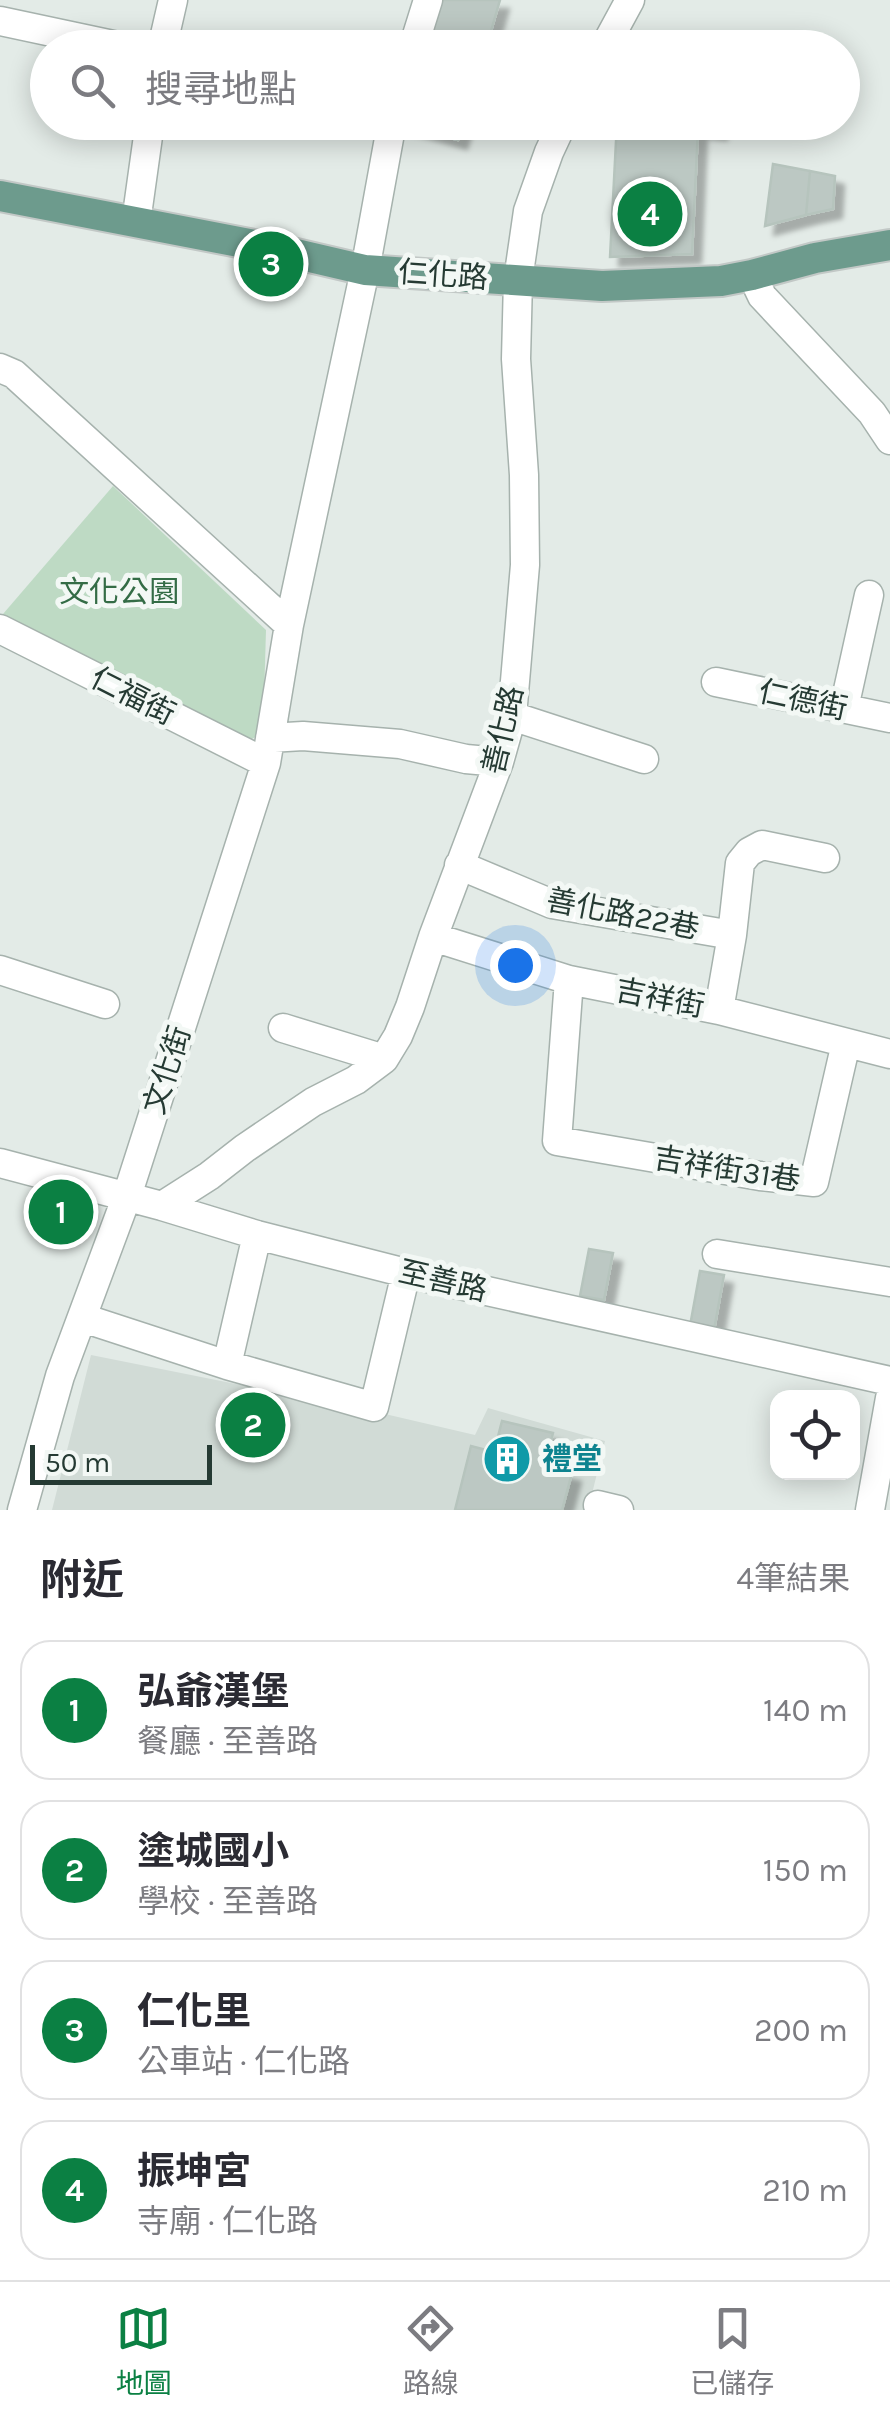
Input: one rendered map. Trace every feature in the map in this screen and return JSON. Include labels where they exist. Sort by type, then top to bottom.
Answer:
[{"type":"main road","name":"仁化路","points":[[0,196],[366,270],[602,286],[704,282],[890,245]]},
{"type":"street","points":[[166,30],[174,0]]},
{"type":"street","points":[[419,30],[428,0]]},
{"type":"street","points":[[614,30],[630,0]]},
{"type":"street","points":[[0,21],[42,30]]},
{"type":"street","points":[[136,222],[147,140]]},
{"type":"street","name":"文化街","points":[[22,1510],[60,1376],[126,1196],[268,751],[289,625],[366,270],[389,140]]},
{"type":"street","name":"善化路","points":[[384,1059],[398,1036],[499,762],[512,716],[525,565],[516,359],[518,280],[528,212],[555,140]]},
{"type":"street","points":[[752,275],[762,296],[872,413],[890,440]]},
{"type":"street","points":[[0,368],[14,374],[289,625]]},
{"type":"street","points":[[844,708],[870,595]]},
{"type":"street","name":"仁福街","points":[[0,629],[268,751]]},
{"type":"street","name":"仁德街","points":[[716,682],[890,718]]},
{"type":"street","points":[[512,716],[644,758]]},
{"type":"street","points":[[268,751],[303,736],[400,744],[466,760],[499,762]]},
{"type":"street","points":[[718,1010],[740,863],[748,852],[762,845],[825,858]]},
{"type":"street","name":"善化路22巷","points":[[459,865],[552,904],[732,935]]},
{"type":"street","name":"吉祥街","points":[[432,937],[569,980],[718,1010],[890,1054]]},
{"type":"street","points":[[0,970],[104,1004]]},
{"type":"street","name":"吉祥街31巷","points":[[569,980],[557,1141],[814,1182],[846,1043]]},
{"type":"street","points":[[284,1028],[384,1059]]},
{"type":"street","points":[[162,1206],[313,1102],[356,1080],[384,1059]]},
{"type":"street","name":"至善路","points":[[0,1163],[406,1273],[890,1381]]},
{"type":"street","points":[[227,1365],[258,1234]]},
{"type":"street","points":[[717,1254],[890,1282]]},
{"type":"street","points":[[84,1318],[374,1407],[406,1273]]},
{"type":"street","points":[[870,1510],[890,1398]]},
{"type":"shaded area","points":[[91,1355],[475,1435],[488,1408],[605,1441],[588,1510],[52,1510]]},
{"type":"green space","name":"文化公園","points":[[113,486],[266,630],[263,733],[246,742],[3,614]]},
{"type":"building","points":[[441,0],[500,0],[491,30],[432,30]]},
{"type":"building","points":[[616,140],[697,140],[692,254],[610,257]]},
{"type":"building","points":[[773,164],[810,171],[806,215],[765,226]]},
{"type":"building","points":[[810,171],[835,176],[833,209],[806,215]]},
{"type":"building","points":[[589,1249],[613,1253],[604,1300],[580,1296]]},
{"type":"building","points":[[700,1271],[724,1275],[714,1330],[690,1326]]},
{"type":"building","name":"禮堂","points":[[502,1421],[553,1433],[545,1466],[572,1473],[562,1510],[455,1510],[471,1446],[494,1452]]},
{"type":"place","name":"振坤宮","points":[[650,214]]},
{"type":"place","name":"仁化里","points":[[271,264]]},
{"type":"place","name":"弘爺漢堡","points":[[61,1212]]},
{"type":"place","name":"塗城國小","points":[[253,1425]]},
{"type":"place","name":"禮堂","points":[[507,1459]]}]
